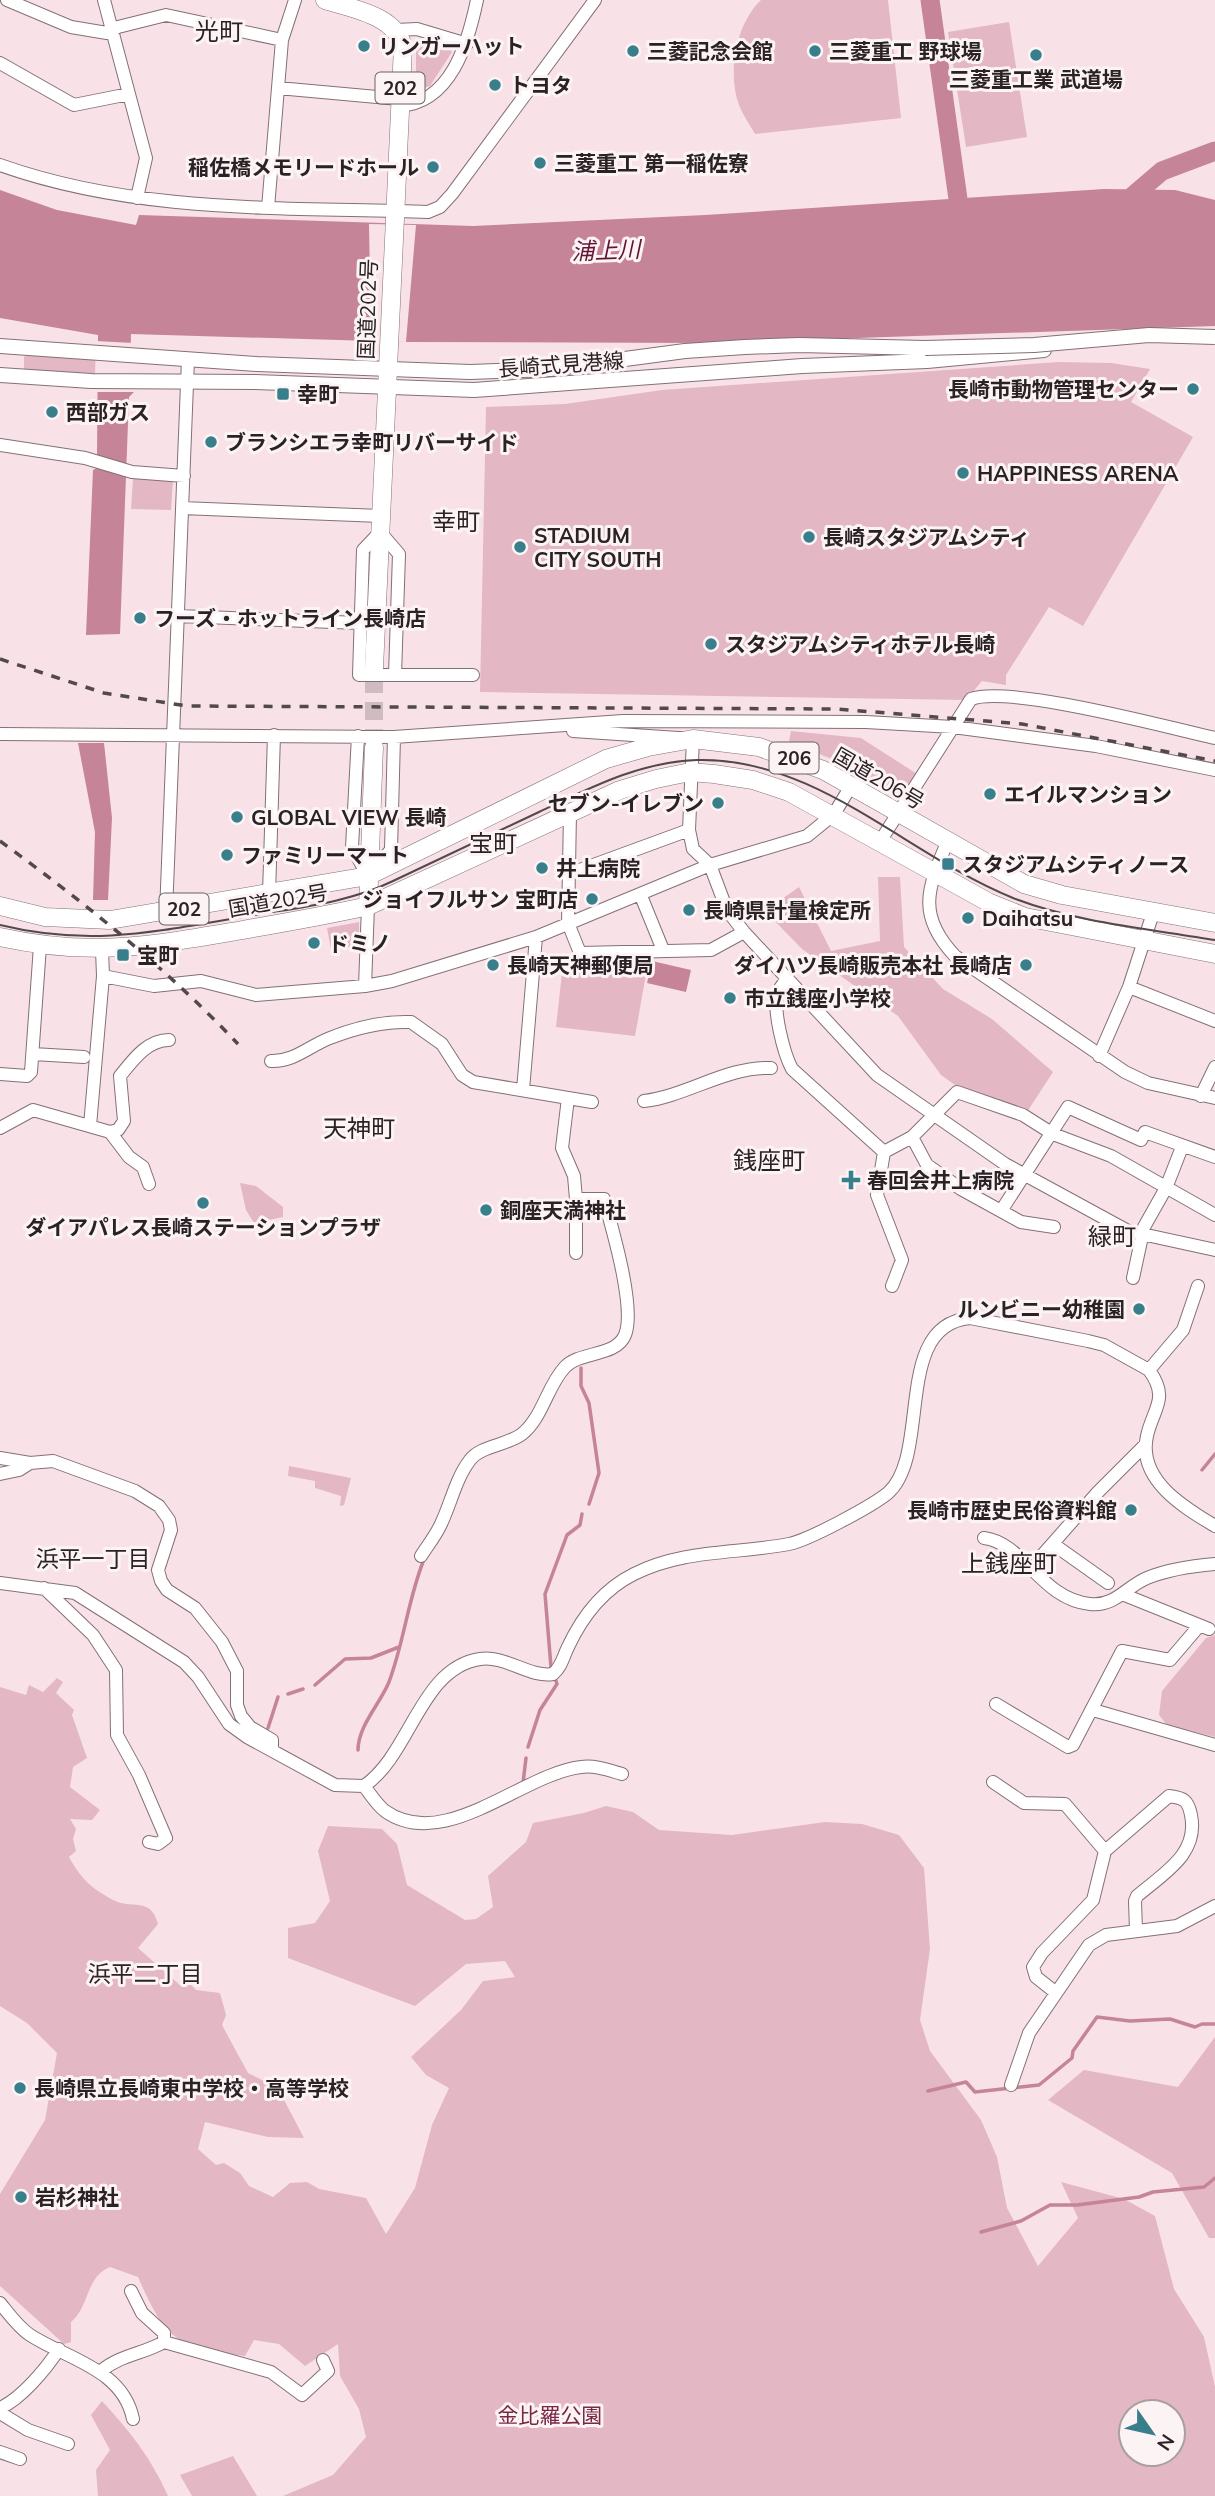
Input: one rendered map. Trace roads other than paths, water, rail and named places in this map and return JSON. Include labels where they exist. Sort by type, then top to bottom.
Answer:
[{"type":"highway","points":[[326,0],[377,18],[396,30]]},
{"type":"highway","name":"国道202号","points":[[374,668],[403,47],[396,30]]},
{"type":"highway","name":"国道206号","points":[[368,876],[607,759],[648,747],[693,739],[759,747],[803,761],[999,872],[1042,891],[1215,923]]},
{"type":"highway","points":[[368,905],[374,747]]},
{"type":"highway","name":"206","points":[[368,905],[620,790],[690,772],[753,780],[789,792],[834,814],[988,902],[1026,917],[1215,954]]},
{"type":"highway","name":"国道202号","points":[[0,906],[45,917],[78,921],[166,913],[368,876]]},
{"type":"highway","name":"国道202号","points":[[0,936],[40,946],[102,950],[135,948],[328,915],[368,905]]},
{"type":"main road","name":"長崎式見港線","points":[[0,346],[188,359],[387,378],[474,390],[546,387],[778,368],[927,361],[1040,351],[1164,331],[1215,335]]},
{"type":"main road","name":"長崎式見港線","points":[[0,375],[140,382],[387,378],[550,369],[684,351],[799,345],[978,348],[1149,335],[1215,335]]},
{"type":"street","points":[[7,0],[71,27],[107,33],[166,15],[282,40]]},
{"type":"street","points":[[104,0],[146,158],[137,198]]},
{"type":"street","points":[[166,15],[167,0]]},
{"type":"street","points":[[268,208],[282,40],[295,0]]},
{"type":"street","points":[[278,88],[416,104],[433,94],[467,44],[477,0]]},
{"type":"street","points":[[0,165],[48,182],[183,205],[268,208],[393,218],[428,212],[440,207],[595,0]]},
{"type":"street","points":[[396,30],[417,29],[467,44]]},
{"type":"street","points":[[0,64],[74,105],[130,94]]},
{"type":"street","points":[[166,913],[188,359]]},
{"type":"street","points":[[0,445],[85,458],[132,472],[184,476]]},
{"type":"street","points":[[182,508],[380,524]]},
{"type":"street","points":[[380,524],[363,550],[359,675],[473,675]]},
{"type":"street","points":[[380,524],[399,554],[395,675]]},
{"type":"street","points":[[178,616],[360,623]]},
{"type":"street","points":[[881,841],[971,699],[996,695],[1023,697],[1215,737]]},
{"type":"street","points":[[0,734],[394,737],[623,722],[764,719],[953,727],[1096,746],[1215,770]]},
{"type":"street","points":[[534,729],[693,739],[689,830],[693,849],[710,865],[727,910],[744,932],[877,1075],[1026,1177],[1142,1236],[1215,1250]]},
{"type":"street","points":[[269,894],[274,735]]},
{"type":"street","points":[[358,736],[352,847],[368,876],[391,850],[394,737]]},
{"type":"street","points":[[103,976],[154,986],[201,981],[256,995],[365,986],[536,937],[642,896],[710,865],[807,836],[834,814],[851,786]]},
{"type":"street","points":[[570,813],[568,923],[580,953],[711,950],[744,932]]},
{"type":"street","points":[[569,874],[689,830]]},
{"type":"street","points":[[947,843],[934,873],[928,902],[930,919],[948,949],[1100,1056],[1148,1083],[1215,1098]]},
{"type":"street","points":[[642,896],[663,950]]},
{"type":"street","points":[[365,986],[368,905]]},
{"type":"street","points":[[1100,1056],[1129,987],[1154,910]]},
{"type":"street","points":[[523,1090],[536,937]]},
{"type":"street","points":[[0,1074],[27,1076],[32,1072],[40,946]]},
{"type":"street","points":[[90,1126],[103,976],[102,950]]},
{"type":"street","points":[[788,978],[778,992],[776,1004],[785,1056],[792,1069],[884,1152]]},
{"type":"street","points":[[1129,987],[1215,1021]]},
{"type":"street","points":[[271,1061],[291,1060],[308,1048],[349,1031],[411,1022],[442,1044],[467,1079],[483,1085],[592,1102]]},
{"type":"street","points":[[0,1128],[33,1110],[110,1132],[118,1130],[124,1121],[120,1076],[144,1049],[159,1040],[169,1040]]},
{"type":"street","points":[[33,1055],[84,1057]]},
{"type":"street","points":[[1201,1096],[1215,1067]]},
{"type":"street","points":[[644,1101],[670,1098],[684,1090],[756,1068],[771,1068]]},
{"type":"street","points":[[884,1152],[912,1138],[957,1092],[1023,1115],[1053,1134],[1111,1156],[1215,1215]]},
{"type":"street","points":[[568,1098],[562,1148],[574,1176],[576,1254]]},
{"type":"street","points":[[1001,1211],[1026,1177],[1068,1107],[1141,1140],[1145,1132],[1182,1147],[1202,1150],[1215,1157]]},
{"type":"street","points":[[110,1132],[129,1157],[144,1167],[149,1184]]},
{"type":"street","points":[[912,1138],[927,1165],[1021,1222],[1054,1227]]},
{"type":"street","points":[[1133,1278],[1142,1236],[1166,1188],[1182,1147]]},
{"type":"street","points":[[884,1152],[877,1195],[902,1260],[892,1286]]},
{"type":"street","points":[[421,1556],[442,1523],[471,1457],[526,1430],[546,1399],[553,1382],[571,1360],[611,1348],[621,1342],[625,1335],[627,1318],[621,1265],[604,1199],[576,1199]]},
{"type":"street","points":[[1149,1370],[1183,1330],[1198,1286]]},
{"type":"street","points":[[0,1583],[75,1593],[184,1662],[198,1677],[229,1724],[335,1785],[364,1786],[380,1774],[436,1686],[451,1669],[484,1658],[553,1674],[560,1668],[582,1621],[608,1591],[633,1574],[654,1565],[698,1554],[796,1542],[887,1494],[902,1472],[920,1375],[929,1348],[938,1333],[955,1321],[971,1318],[1104,1345],[1149,1370],[1160,1398],[1146,1444],[1098,1492],[1040,1559]]},
{"type":"street","points":[[1146,1444],[1154,1472],[1169,1496],[1215,1526]]},
{"type":"street","points":[[0,1458],[30,1463],[53,1461],[135,1491],[159,1506],[169,1520],[171,1530],[158,1570],[160,1581],[167,1590],[195,1608],[222,1642],[237,1671],[237,1705],[241,1716],[250,1727],[272,1740],[272,1750]]},
{"type":"street","points":[[0,1474],[19,1470],[30,1463]]},
{"type":"street","points":[[984,1538],[1003,1544],[1030,1570],[1065,1597],[1094,1605],[1111,1602],[1143,1579],[1165,1571],[1215,1564]]},
{"type":"street","points":[[1053,1544],[1108,1583]]},
{"type":"street","points":[[44,1588],[93,1635],[116,1670],[117,1735],[139,1775],[166,1838],[158,1844],[149,1842]]},
{"type":"street","points":[[996,1704],[1068,1747],[1073,1745],[1093,1710],[1122,1650],[1170,1660],[1204,1628],[1180,1615],[1122,1594]]},
{"type":"street","points":[[1093,1710],[1215,1745]]},
{"type":"street","points":[[364,1786],[384,1810],[398,1818],[429,1822],[458,1819],[570,1768],[593,1766],[622,1774]]},
{"type":"street","points":[[993,1782],[1024,1803],[1065,1804],[1105,1851]]},
{"type":"street","points":[[1055,1992],[1036,1977],[1033,1967],[1042,1953],[1093,1900],[1105,1851],[1169,1796],[1182,1798],[1189,1804],[1193,1824],[1189,1848],[1138,1896],[1135,1901],[1136,1931]]},
{"type":"street","points":[[1010,2085],[1030,2033],[1055,1992],[1096,1939],[1177,1926],[1203,1915],[1215,1906]]},
{"type":"street","points":[[131,2291],[142,2313],[164,2333],[164,2342]]},
{"type":"street","points":[[0,2303],[30,2335],[102,2371],[130,2406],[133,2419]]},
{"type":"street","points":[[102,2371],[114,2361],[151,2350],[164,2342],[271,2372],[302,2395],[328,2371],[323,2360]]},
{"type":"street","points":[[60,2350],[42,2375],[23,2388],[10,2404],[0,2410],[28,2430],[68,2444]]},
{"type":"street","points":[[0,2452],[20,2459]]},
{"type":"water","name":"浦上川","points":[[1104,189],[1175,190],[1215,200],[1215,326],[709,343],[406,342],[131,334],[130,377],[134,392],[129,397],[120,634],[86,635],[93,470],[97,468],[98,335],[0,318],[0,190],[57,210],[136,225],[139,215],[473,226],[705,215]]},
{"type":"water","points":[[78,743],[104,743],[112,818],[108,900],[93,900],[95,832]]},
{"type":"water","points":[[652,961],[691,970],[686,992],[647,983]]},
{"type":"waterway","points":[[930,0],[958,199]]},
{"type":"waterway","points":[[1121,206],[1162,171],[1215,151]]},
{"type":"waterway","points":[[581,1368],[581,1386],[589,1403],[599,1473],[589,1504]]},
{"type":"waterway","points":[[1202,1470],[1215,1454]]},
{"type":"waterway","points":[[551,1667],[545,1594],[567,1535],[580,1525],[582,1514]]},
{"type":"waterway","points":[[358,1750],[365,1724],[389,1682],[423,1562]]},
{"type":"waterway","points":[[315,1685],[345,1659],[371,1658],[399,1647]]},
{"type":"waterway","points":[[528,1747],[540,1710],[557,1684],[556,1681]]},
{"type":"waterway","points":[[288,1694],[303,1689]]},
{"type":"waterway","points":[[268,1728],[278,1697]]},
{"type":"waterway","points":[[523,1783],[526,1758]]},
{"type":"waterway","points":[[928,2091],[966,2082],[975,2092],[1039,2085],[1072,2058],[1073,2051],[1097,2017],[1130,2021],[1170,2019],[1195,2027],[1215,2024]]},
{"type":"waterway","points":[[981,2232],[1021,2221],[1050,2205],[1077,2205],[1139,2197],[1153,2192],[1204,2187],[1215,2178]]},
{"type":"tunnel","points":[[374,668],[374,747]]},
{"type":"tram line","points":[[0,925],[66,935],[128,934],[343,899],[393,881],[615,778],[655,766],[697,760],[741,763],[782,774],[822,791],[974,880],[1013,898],[1061,913],[1112,924],[1215,940]]},
{"type":"railway","points":[[0,659],[104,693],[187,706],[837,709],[1022,724],[1215,761]]},
{"type":"railway","points":[[0,841],[124,937],[238,1044]]},
{"type":"place","name":"リンガーハット","points":[[364,46]]},
{"type":"place","name":"三菱記念会館","points":[[633,51]]},
{"type":"place","name":"三菱重工 野球場","points":[[815,51]]},
{"type":"place","name":"三菱重工業 武道場","points":[[1036,55]]},
{"type":"place","name":"トヨタ","points":[[495,85]]},
{"type":"place","name":"三菱重工 第一稲佐寮","points":[[540,163]]},
{"type":"place","name":"稲佐橋メモリードホール","points":[[433,167]]},
{"type":"place","name":"長崎市動物管理センター","points":[[1193,389]]},
{"type":"place","name":"幸町","points":[[283,394]]},
{"type":"place","name":"西部ガス","points":[[52,412]]},
{"type":"place","name":"ブランシエラ幸町リバーサイド","points":[[211,442]]},
{"type":"place","name":"HAPPINESS ARENA","points":[[963,473]]},
{"type":"place","name":"長崎スタジアムシティ","points":[[809,537]]},
{"type":"place","name":"STADIUM CITY SOUTH","points":[[520,547]]},
{"type":"place","name":"フーズ・ホットライン長崎店","points":[[140,618]]},
{"type":"place","name":"スタジアムシティホテル長崎","points":[[711,644]]},
{"type":"place","name":"エイルマンション","points":[[990,794]]},
{"type":"place","name":"セブン-イレブン","points":[[718,803]]},
{"type":"place","name":"GLOBAL VIEW 長崎","points":[[237,817]]},
{"type":"place","name":"ファミリーマート","points":[[227,855]]},
{"type":"place","name":"スタジアムシティノース","points":[[948,864]]},
{"type":"place","name":"井上病院","points":[[542,868]]},
{"type":"place","name":"ジョイフルサン 宝町店","points":[[592,899]]},
{"type":"place","name":"長崎県計量検定所","points":[[689,910]]},
{"type":"place","name":"Daihatsu","points":[[968,918]]},
{"type":"place","name":"ドミノ","points":[[314,943]]},
{"type":"place","name":"宝町","points":[[123,955]]},
{"type":"place","name":"長崎天神郵便局","points":[[493,965]]},
{"type":"place","name":"ダイハツ長崎販売本社 長崎店","points":[[1026,965]]},
{"type":"place","name":"市立銭座小学校","points":[[730,998]]},
{"type":"place","name":"春回会井上病院","points":[[851,1180]]},
{"type":"place","name":"ダイアパレス長崎ステーションプラザ","points":[[203,1203]]},
{"type":"place","name":"銅座天満神社","points":[[486,1210]]},
{"type":"place","name":"ルンビニー幼稚園","points":[[1139,1309]]},
{"type":"place","name":"長崎市歴史民俗資料館","points":[[1131,1510]]},
{"type":"place","name":"長崎県立長崎東中学校・高等学校","points":[[20,2088]]},
{"type":"place","name":"岩杉神社","points":[[21,2197]]},
{"type":"district","name":"光町","points":[[219,31]]},
{"type":"district","name":"幸町","points":[[456,521]]},
{"type":"district","name":"宝町","points":[[493,843]]},
{"type":"district","name":"天神町","points":[[359,1128]]},
{"type":"district","name":"銭座町","points":[[769,1160]]},
{"type":"district","name":"緑町","points":[[1112,1236]]},
{"type":"district","name":"浜平一丁目","points":[[93,1558]]},
{"type":"district","name":"上銭座町","points":[[1009,1563]]},
{"type":"district","name":"浜平二丁目","points":[[145,1973]]},
{"type":"park label","name":"金比羅公園","points":[[550,2415]]}]
